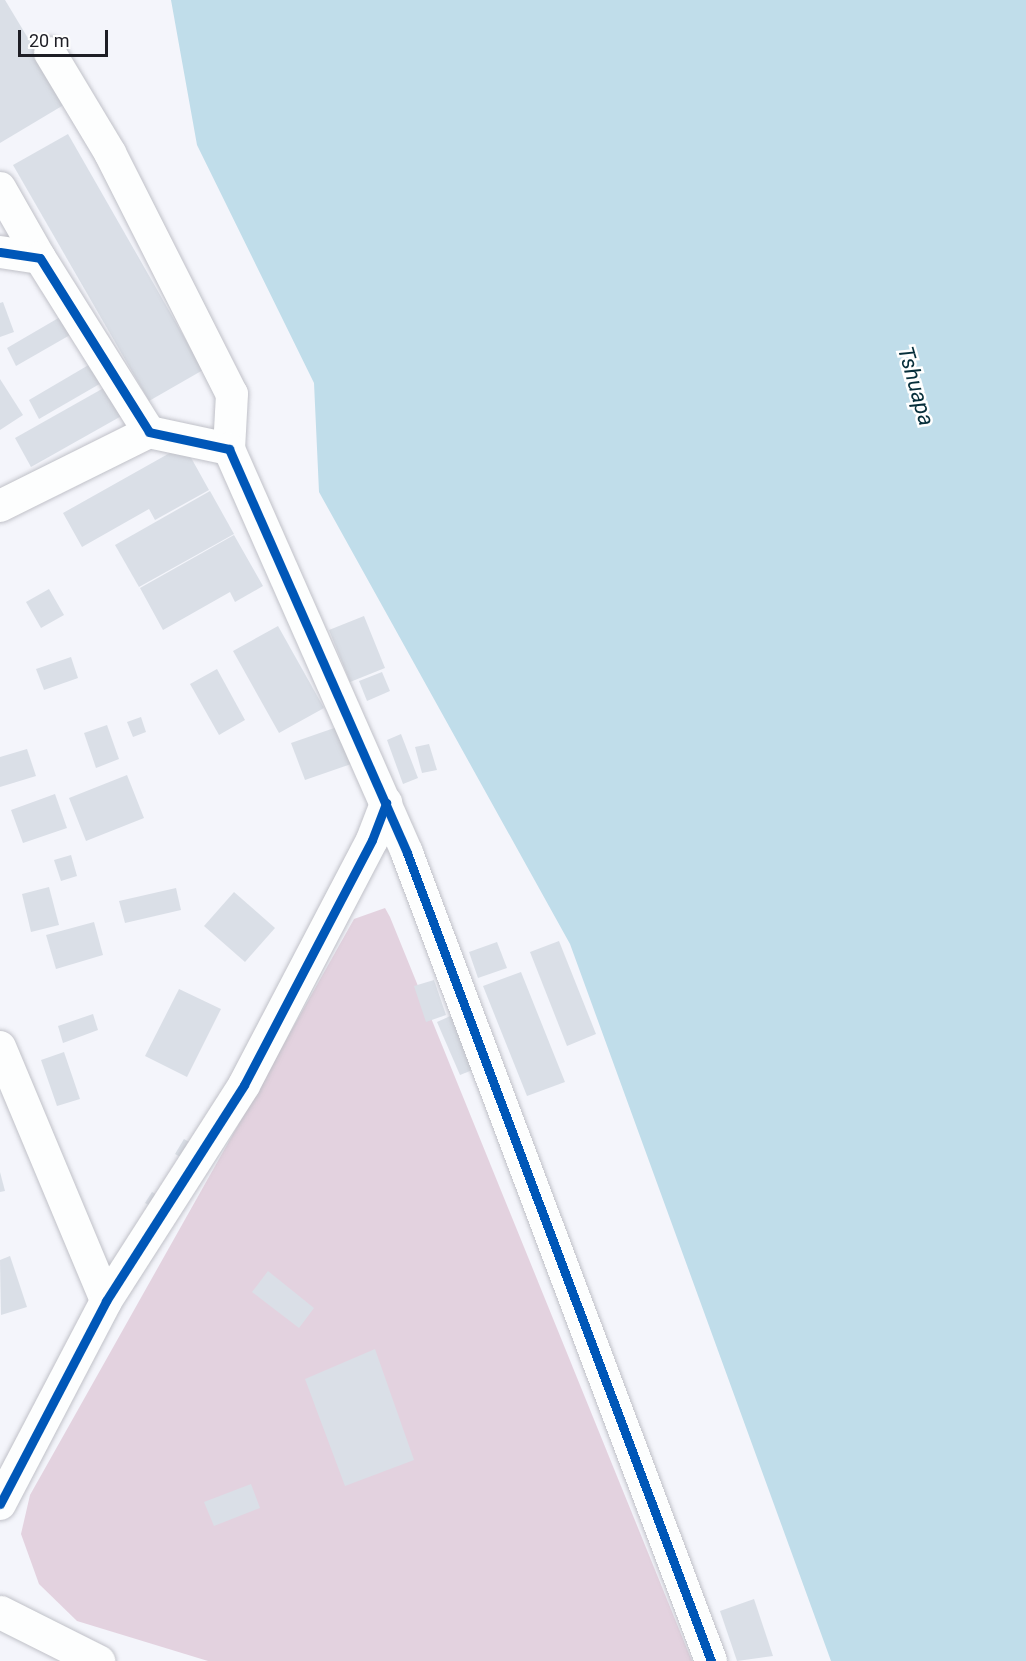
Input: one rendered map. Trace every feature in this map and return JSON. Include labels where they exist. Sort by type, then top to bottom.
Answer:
[{"type":"main road","points":[[0,1612],[98,1661]]},
{"type":"street","points":[[50,53],[110,153],[232,394],[229,449],[386,803],[711,1661]]},
{"type":"street","points":[[0,188],[40,258],[149,432]]},
{"type":"street","points":[[0,252],[40,258]]},
{"type":"street","points":[[0,506],[149,432],[229,449]]},
{"type":"street","points":[[0,1504],[10,1468],[106,1301],[244,1085],[372,840],[386,803]]},
{"type":"street","points":[[0,1047],[106,1301]]},
{"type":"shaded area","points":[[385,908],[692,1661],[208,1661],[77,1621],[39,1584],[21,1534],[30,1495],[354,919]]},
{"type":"water","name":"Tshuapa","points":[[171,0],[1026,0],[1026,1661],[831,1661],[570,944],[319,492],[314,383],[197,145]]},
{"type":"building","points":[[0,0],[5,0],[67,103],[0,143]]},
{"type":"building","points":[[68,134],[203,370],[149,401],[13,165]]},
{"type":"building","points":[[3,302],[14,332],[0,337],[0,303]]},
{"type":"building","points":[[67,313],[77,331],[16,366],[7,348]]},
{"type":"building","points":[[92,363],[103,382],[39,419],[29,400]]},
{"type":"building","points":[[0,379],[23,415],[0,430]]},
{"type":"building","points":[[109,385],[125,414],[31,467],[15,438]]},
{"type":"building","points":[[184,445],[209,490],[155,520],[149,509],[82,547],[63,513]]},
{"type":"building","points":[[210,491],[234,534],[139,587],[115,545]]},
{"type":"building","points":[[234,535],[263,586],[235,602],[230,592],[163,630],[140,588]]},
{"type":"building","points":[[49,589],[64,615],[41,628],[26,602]]},
{"type":"building","points":[[364,616],[385,668],[350,682],[329,630]]},
{"type":"building","points":[[278,626],[324,708],[279,733],[233,651]]},
{"type":"building","points":[[71,657],[78,678],[44,690],[36,669]]},
{"type":"building","points":[[217,669],[245,720],[219,735],[190,684]]},
{"type":"building","points":[[382,672],[390,691],[367,701],[359,681]]},
{"type":"building","points":[[141,717],[146,732],[133,737],[127,722]]},
{"type":"building","points":[[107,725],[119,759],[96,768],[84,733]]},
{"type":"building","points":[[340,726],[354,763],[305,780],[291,743]]},
{"type":"building","points":[[401,734],[418,778],[403,784],[387,740]]},
{"type":"building","points":[[429,744],[437,770],[422,773],[415,747]]},
{"type":"building","points":[[27,749],[36,776],[0,787],[0,757]]},
{"type":"building","points":[[127,775],[144,818],[86,841],[69,798]]},
{"type":"building","points":[[55,794],[67,828],[23,843],[11,810]]},
{"type":"building","points":[[71,855],[77,876],[61,881],[54,860]]},
{"type":"building","points":[[49,887],[59,925],[31,932],[22,894]]},
{"type":"building","points":[[176,888],[181,910],[125,923],[119,901]]},
{"type":"building","points":[[234,892],[275,928],[245,962],[204,926]]},
{"type":"building","points":[[94,922],[103,955],[56,969],[46,935]]},
{"type":"building","points":[[559,941],[596,1034],[567,1046],[530,952]]},
{"type":"building","points":[[497,942],[507,968],[478,978],[469,952]]},
{"type":"building","points":[[521,972],[565,1082],[527,1096],[483,986]]},
{"type":"building","points":[[434,980],[446,1015],[426,1022],[414,986]]},
{"type":"building","points":[[179,989],[221,1009],[187,1077],[145,1056]]},
{"type":"building","points":[[457,1013],[480,1067],[460,1075],[437,1022]]},
{"type":"building","points":[[93,1014],[98,1030],[63,1043],[58,1026]]},
{"type":"building","points":[[64,1052],[80,1099],[57,1106],[41,1060]]},
{"type":"building","points":[[184,1139],[196,1146],[188,1161],[175,1154]]},
{"type":"building","points":[[0,1172],[5,1191],[0,1192]]},
{"type":"building","points":[[152,1192],[161,1197],[154,1208],[145,1203]]},
{"type":"building","points":[[10,1256],[27,1307],[1,1315],[0,1260]]},
{"type":"building","points":[[268,1271],[314,1308],[299,1328],[252,1292]]},
{"type":"building","points":[[375,1349],[414,1460],[345,1486],[305,1379]]},
{"type":"building","points":[[251,1484],[260,1508],[214,1526],[204,1502]]},
{"type":"building","points":[[754,1599],[773,1656],[737,1661],[720,1611]]},
{"type":"cycle path","points":[[0,252],[40,258],[149,432],[229,449],[407,853],[711,1661]]},
{"type":"cycle path","points":[[0,1504],[106,1301],[244,1085],[372,840],[386,803]]}]
